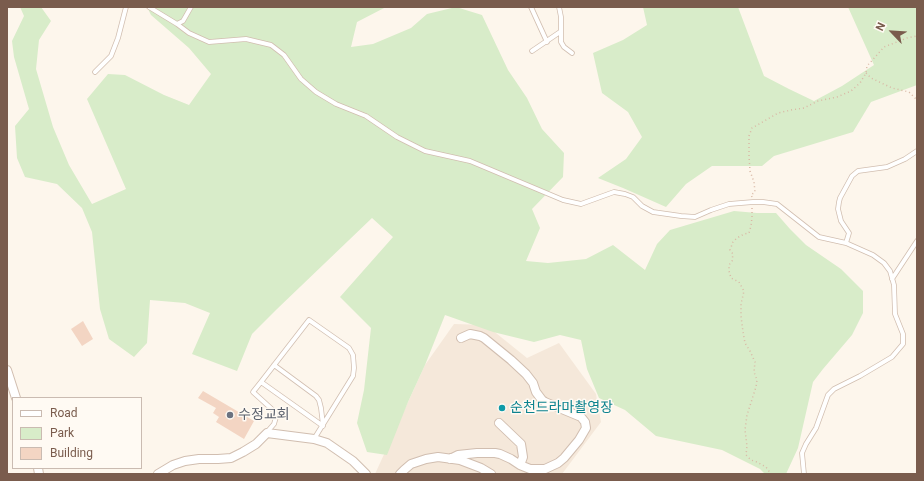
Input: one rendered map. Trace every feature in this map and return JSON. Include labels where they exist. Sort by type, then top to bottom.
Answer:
[{"type":"street","points":[[450,459],[458,455],[495,453],[530,469],[545,469],[558,463],[572,449],[586,428],[582,417],[542,400],[536,392],[533,383],[526,374],[484,338],[470,334],[461,338]]},
{"type":"street","points":[[7,370],[16,397]]},
{"type":"street","points":[[499,423],[521,444],[522,456],[520,465]]},
{"type":"street","points":[[158,474],[173,465],[185,461],[231,458],[256,444],[267,433],[314,439],[327,443],[353,461],[366,474]]},
{"type":"street","points":[[400,474],[411,464],[438,457],[460,460],[481,468],[491,474]]},
{"type":"lane","points":[[95,72],[111,56],[118,38],[126,7]]},
{"type":"lane","points":[[150,7],[189,33],[209,42],[246,39],[271,45],[284,55],[301,79],[316,92],[336,104],[366,116],[397,137],[425,151],[470,161],[563,200],[581,204],[614,192],[633,197],[642,206],[653,212],[695,217],[729,204],[753,202],[777,204],[819,237],[846,243],[873,255],[884,263],[890,271],[894,285],[895,314],[904,334],[903,344],[892,357],[834,389],[828,395],[816,428],[806,444],[802,454],[804,474]]},
{"type":"lane","points":[[177,24],[183,21],[191,7]]},
{"type":"lane","points":[[531,7],[547,42]]},
{"type":"lane","points":[[559,7],[561,18],[561,42],[564,47],[572,53]]},
{"type":"lane","points":[[532,51],[560,32]]},
{"type":"lane","points":[[846,243],[850,233],[842,221],[838,209],[840,198],[852,176],[858,171],[887,167],[905,159],[917,151]]},
{"type":"lane","points":[[892,279],[917,241]]},
{"type":"lane","points":[[262,437],[274,424],[276,417],[275,412],[253,392],[309,320],[349,348],[353,355],[354,368],[353,376],[314,439]]},
{"type":"lane","points":[[274,365],[316,396],[319,400],[321,408],[323,426]]},
{"type":"lane","points":[[261,382],[323,426]]},
{"type":"path","points":[[771,474],[766,467],[751,460],[746,455],[747,446],[744,430],[746,415],[757,380],[754,372],[755,362],[745,343],[742,332],[741,304],[744,291],[739,282],[731,278],[729,271],[729,265],[732,261],[733,254],[730,250],[733,242],[736,238],[749,233],[752,222],[753,202],[751,195],[755,192],[754,182],[750,171],[749,136],[752,128],[778,113],[804,108],[818,101],[837,97],[851,91],[860,83],[866,73],[867,66],[884,47],[907,38],[917,36]]},
{"type":"path","points":[[866,73],[871,78],[892,88],[909,92],[917,100]]},
{"type":"shaded area","name":"순천드라마촬영장","points":[[454,324],[486,325],[527,358],[559,343],[596,394],[601,422],[562,474],[375,474],[425,365]]},
{"type":"green space","points":[[20,7],[41,7],[51,21],[39,40],[36,69],[53,127],[69,165],[92,204],[126,189],[87,99],[108,74],[125,75],[164,95],[189,105],[211,74],[189,48],[151,15],[147,7],[187,7],[190,11],[194,7],[386,7],[357,22],[351,47],[373,44],[411,28],[427,14],[456,7],[482,15],[508,70],[527,98],[542,129],[564,153],[563,177],[532,209],[540,228],[526,261],[548,263],[586,259],[613,245],[645,270],[657,244],[670,230],[734,211],[776,213],[806,245],[841,269],[863,291],[863,313],[852,335],[813,382],[798,448],[786,474],[765,474],[760,469],[722,450],[656,436],[625,410],[599,398],[587,369],[581,340],[560,335],[534,342],[493,332],[445,315],[387,455],[367,452],[357,423],[364,390],[371,328],[340,297],[393,237],[372,218],[252,334],[237,371],[192,354],[210,313],[185,303],[150,300],[147,343],[134,357],[109,339],[100,309],[92,232],[82,208],[57,184],[25,177],[17,158],[15,126],[29,109],[14,57],[12,41],[24,16]]},
{"type":"green space","points":[[643,7],[738,7],[764,76],[814,101],[842,86],[874,65],[848,7],[917,7],[917,85],[871,102],[853,132],[774,156],[762,166],[712,166],[686,184],[666,207],[598,178],[626,159],[642,137],[628,112],[602,93],[593,53],[623,40],[647,25]]},
{"type":"building","points":[[83,321],[93,339],[82,346],[71,329]]},
{"type":"building","name":"수정교회","points":[[203,391],[254,421],[244,439],[216,422],[219,417],[213,413],[216,408],[198,398]]},
{"type":"place","name":"순천드라마촬영장","points":[[502,408]]},
{"type":"place","name":"수정교회","points":[[230,415]]}]
